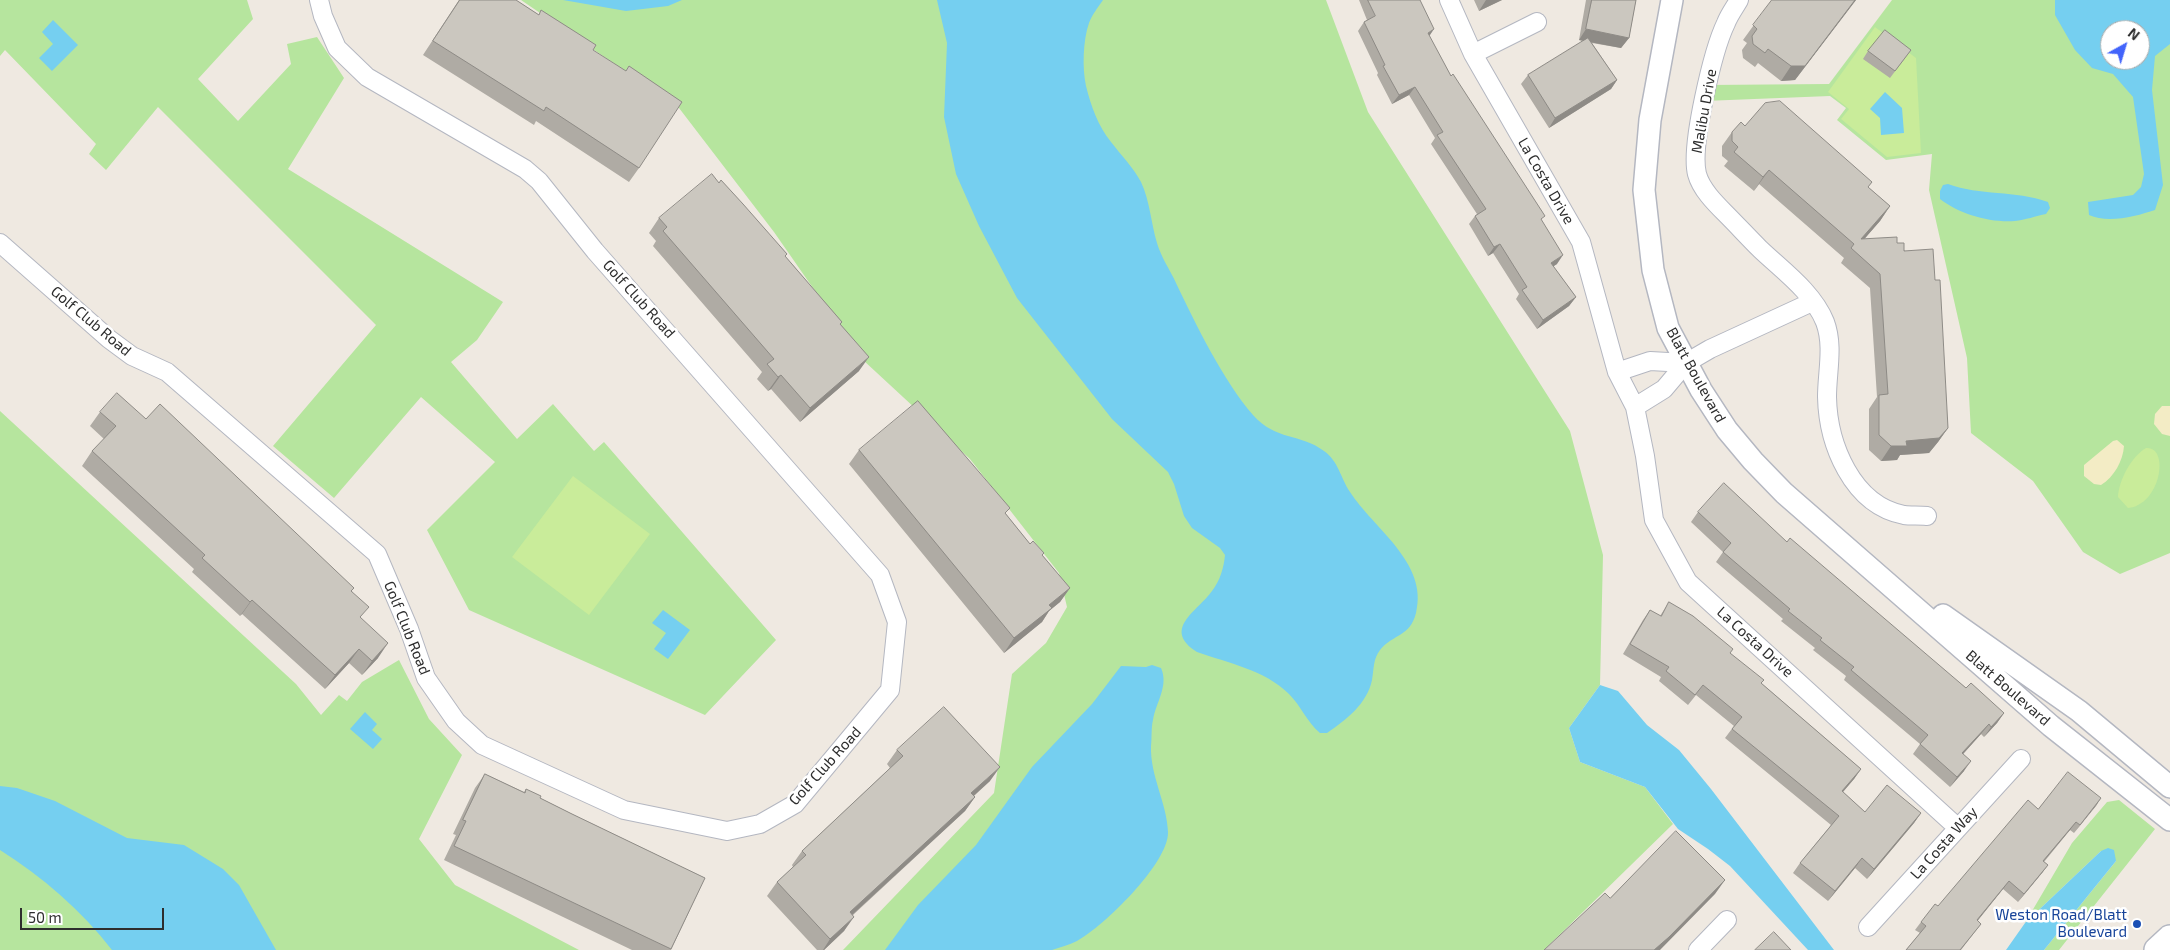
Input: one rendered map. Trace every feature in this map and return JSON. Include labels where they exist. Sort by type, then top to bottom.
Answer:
[{"type":"main road","points":[[2157,950],[2170,938]]},
{"type":"street","name":"Golf Club Road","points":[[0,243],[109,339],[132,356],[167,372],[377,554],[409,628],[426,678],[456,721],[482,745],[624,810],[727,831],[760,824],[795,804],[890,690],[898,622],[880,575],[595,251],[539,181],[522,167],[367,78],[337,48],[323,16],[319,0]]},
{"type":"street","name":"La Costa Drive","points":[[1449,0],[1473,54],[1581,242],[1617,372],[1635,407],[1645,456],[1654,520],[1688,582],[1958,828]]},
{"type":"street","name":"Blatt Boulevard","points":[[1672,0],[1650,120],[1644,190],[1653,270],[1668,328],[1686,363],[1727,430],[1753,461],[1784,493],[2051,726],[2170,820]]},
{"type":"street","name":"Malibu Drive","points":[[1739,0],[1726,22],[1715,51],[1694,157],[1697,176],[1715,203],[1791,278],[1812,302],[1825,322],[1830,360],[1827,397],[1831,424],[1843,465],[1864,494],[1881,506],[1904,515],[1927,516]]},
{"type":"street","points":[[1473,54],[1537,22]]},
{"type":"street","points":[[1635,407],[1664,389],[1686,363],[1710,349],[1812,302]]},
{"type":"street","points":[[1617,372],[1650,361],[1686,363]]},
{"type":"street","name":"Blatt Boulevard","points":[[1851,550],[2079,711],[2170,787]]},
{"type":"street","name":"La Costa Way","points":[[1868,927],[2021,759]]},
{"type":"street","points":[[1698,950],[1727,920]]},
{"type":"green space","points":[[0,0],[247,0],[253,19],[198,79],[238,121],[291,64],[287,44],[317,37],[344,78],[288,169],[503,302],[477,340],[451,362],[517,439],[553,404],[594,451],[604,442],[776,640],[705,715],[469,610],[427,530],[495,462],[421,397],[334,498],[273,446],[376,325],[158,107],[106,170],[89,154],[96,144],[5,50],[0,56]]},
{"type":"green space","points":[[521,0],[1326,0],[1368,112],[1570,431],[1603,555],[1600,685],[1569,728],[1580,762],[1645,787],[1673,824],[1544,950],[843,950],[994,793],[1012,674],[1046,643],[1067,607],[1059,573],[970,459],[863,360],[774,232],[679,108]]},
{"type":"green space","points":[[1892,0],[2170,0],[2170,553],[2120,574],[2083,552],[2033,481],[1971,433],[1967,358],[1929,190],[1932,154],[1886,160],[1837,120],[1846,108],[1830,96],[1704,101],[1707,85],[1829,84]]},
{"type":"green space","points":[[1875,27],[1916,58],[1921,153],[1887,157],[1841,119],[1849,109],[1828,92]]},
{"type":"green space","points":[[0,411],[296,684],[321,715],[339,695],[347,701],[362,682],[399,660],[429,719],[462,755],[419,839],[455,885],[579,950],[0,950]]},
{"type":"green space","points":[[2146,448],[2153,450],[2158,456],[2160,465],[2155,487],[2148,497],[2139,504],[2128,508],[2118,497],[2121,483],[2135,457]]},
{"type":"green space","points":[[573,476],[650,534],[589,615],[512,557]]},
{"type":"green space","points":[[2119,800],[2155,829],[2059,950],[2044,950],[2116,861],[2101,851],[2025,923],[2072,843],[2107,802]]},
{"type":"sand","points":[[2162,406],[2170,406],[2170,436],[2162,434],[2154,424],[2155,414]]},
{"type":"sand","points":[[2117,440],[2124,446],[2117,468],[2106,482],[2101,485],[2094,484],[2084,476],[2084,465],[2113,441]]},
{"type":"water","points":[[563,0],[682,0],[668,6],[626,11]]},
{"type":"water","points":[[937,0],[1103,0],[1089,23],[1084,46],[1085,79],[1090,101],[1102,129],[1141,182],[1161,253],[1211,352],[1231,386],[1253,415],[1262,423],[1279,433],[1315,445],[1329,455],[1350,492],[1407,562],[1414,578],[1418,595],[1413,621],[1410,627],[1385,645],[1378,653],[1369,689],[1361,704],[1327,733],[1320,733],[1315,729],[1289,694],[1269,679],[1246,668],[1197,652],[1187,644],[1182,636],[1182,628],[1186,620],[1217,583],[1223,569],[1225,555],[1220,548],[1192,528],[1184,516],[1174,484],[1168,472],[1112,419],[1017,298],[979,226],[956,174],[944,117],[947,43]]},
{"type":"water","points":[[2055,0],[2170,0],[2170,44],[2155,56],[2152,90],[2163,185],[2155,210],[2131,217],[2113,219],[2097,218],[2089,215],[2088,202],[2133,195],[2141,187],[2144,174],[2133,97],[2113,74],[2092,68],[2075,50],[2055,15]]},
{"type":"water","points":[[53,20],[78,45],[52,71],[39,58],[53,44],[42,32]]},
{"type":"water","points":[[1885,92],[1902,108],[1904,133],[1881,135],[1880,118],[1870,109]]},
{"type":"water","points":[[1948,184],[1972,190],[2036,198],[2048,202],[2050,208],[2046,214],[2019,220],[1995,221],[1985,219],[1956,209],[1940,199],[1940,191],[1943,185]]},
{"type":"water","points":[[663,610],[690,630],[668,659],[654,649],[666,633],[652,623]]},
{"type":"water","points":[[1152,665],[1161,668],[1164,681],[1152,723],[1151,757],[1165,811],[1168,832],[1165,845],[1158,860],[1133,893],[1088,934],[1077,941],[1052,950],[885,950],[918,905],[976,845],[1032,767],[1092,704],[1121,666],[1146,667]]},
{"type":"water","points":[[1600,685],[1618,691],[1647,725],[1679,750],[1834,950],[1808,950],[1730,866],[1678,829],[1645,787],[1580,762],[1569,728]]},
{"type":"water","points":[[365,712],[377,724],[372,730],[382,739],[373,749],[350,729]]},
{"type":"water","points":[[0,786],[17,788],[55,801],[127,838],[184,845],[223,869],[239,885],[276,950],[112,950],[87,921],[60,895],[31,871],[0,850]]},
{"type":"water","points":[[2108,848],[2114,850],[2116,861],[2044,950],[2006,950],[2025,923],[2101,851]]},
{"type":"building","points":[[460,0],[516,0],[539,15],[541,10],[596,45],[593,50],[626,71],[629,66],[682,102],[639,168],[546,107],[544,111],[433,41]]},
{"type":"building","points":[[1368,0],[1420,0],[1434,29],[1428,33],[1451,76],[1453,74],[1545,216],[1541,219],[1563,255],[1551,263],[1576,297],[1543,320],[1522,290],[1527,287],[1500,244],[1494,247],[1475,216],[1486,209],[1437,135],[1443,132],[1415,87],[1399,95],[1383,66],[1385,65],[1364,22],[1375,16]]},
{"type":"building","points":[[1592,0],[1636,0],[1629,38],[1586,29]]},
{"type":"building","points":[[1772,0],[1855,0],[1805,66],[1791,66],[1768,49],[1765,53],[1753,44],[1752,36],[1757,29],[1753,25]]},
{"type":"building","points":[[1885,30],[1911,50],[1895,71],[1868,51]]},
{"type":"building","points":[[1588,38],[1617,80],[1555,118],[1528,75]]},
{"type":"building","points":[[1780,101],[1872,182],[1868,187],[1890,206],[1861,239],[1897,237],[1897,243],[1904,243],[1904,251],[1933,249],[1935,280],[1940,280],[1948,428],[1939,438],[1906,441],[1907,446],[1891,446],[1879,435],[1879,395],[1888,394],[1880,274],[1851,248],[1854,244],[1769,170],[1763,177],[1734,152],[1738,147],[1732,141],[1732,132],[1741,122],[1745,126],[1765,103]]},
{"type":"building","points":[[712,174],[719,183],[721,180],[787,254],[785,256],[842,322],[840,324],[869,357],[810,408],[781,375],[778,377],[767,364],[774,359],[663,231],[667,227],[659,218]]},
{"type":"building","points":[[117,393],[146,419],[160,404],[354,588],[351,591],[369,607],[360,617],[388,643],[372,661],[359,649],[335,675],[202,558],[205,555],[92,451],[116,426],[100,412]]},
{"type":"building","points":[[918,401],[1010,508],[1005,513],[1030,544],[1033,541],[1044,553],[1042,555],[1070,588],[1049,605],[1052,608],[1014,638],[859,450]]},
{"type":"building","points":[[1724,483],[1787,542],[1790,538],[1966,688],[1971,683],[2004,713],[1991,727],[1989,724],[1962,753],[1971,761],[1957,777],[1920,744],[1928,735],[1851,670],[1854,667],[1820,640],[1822,638],[1788,611],[1790,609],[1723,552],[1731,543],[1698,512]]},
{"type":"building","points":[[1669,602],[1693,616],[1733,649],[1730,653],[1764,680],[1761,683],[1861,769],[1842,791],[1865,812],[1887,785],[1921,813],[1874,869],[1862,858],[1835,891],[1800,863],[1839,816],[1732,729],[1742,717],[1703,685],[1695,695],[1666,671],[1669,667],[1630,644],[1650,610],[1661,616]]},
{"type":"building","points":[[944,707],[1000,767],[971,793],[975,797],[850,912],[854,917],[830,939],[777,882],[806,855],[802,851],[903,756],[897,750]]},
{"type":"building","points":[[2068,772],[2101,798],[2080,825],[2076,822],[2043,861],[2048,865],[2024,894],[2009,881],[1977,920],[1981,924],[1960,950],[1906,950],[1926,926],[1921,922],[1935,904],[1938,906],[2028,800],[2038,809]]},
{"type":"building","points":[[485,774],[525,793],[526,789],[541,796],[540,798],[572,814],[705,878],[671,949],[454,846],[466,821],[463,820]]},
{"type":"building","points":[[1676,831],[1725,880],[1669,937],[1654,950],[1544,950],[1605,893],[1610,898]]},
{"type":"building","points":[[1774,932],[1791,950],[1755,950]]},
{"type":"place","name":"Weston Road/Blatt Boulevard","points":[[2137,924]]}]
